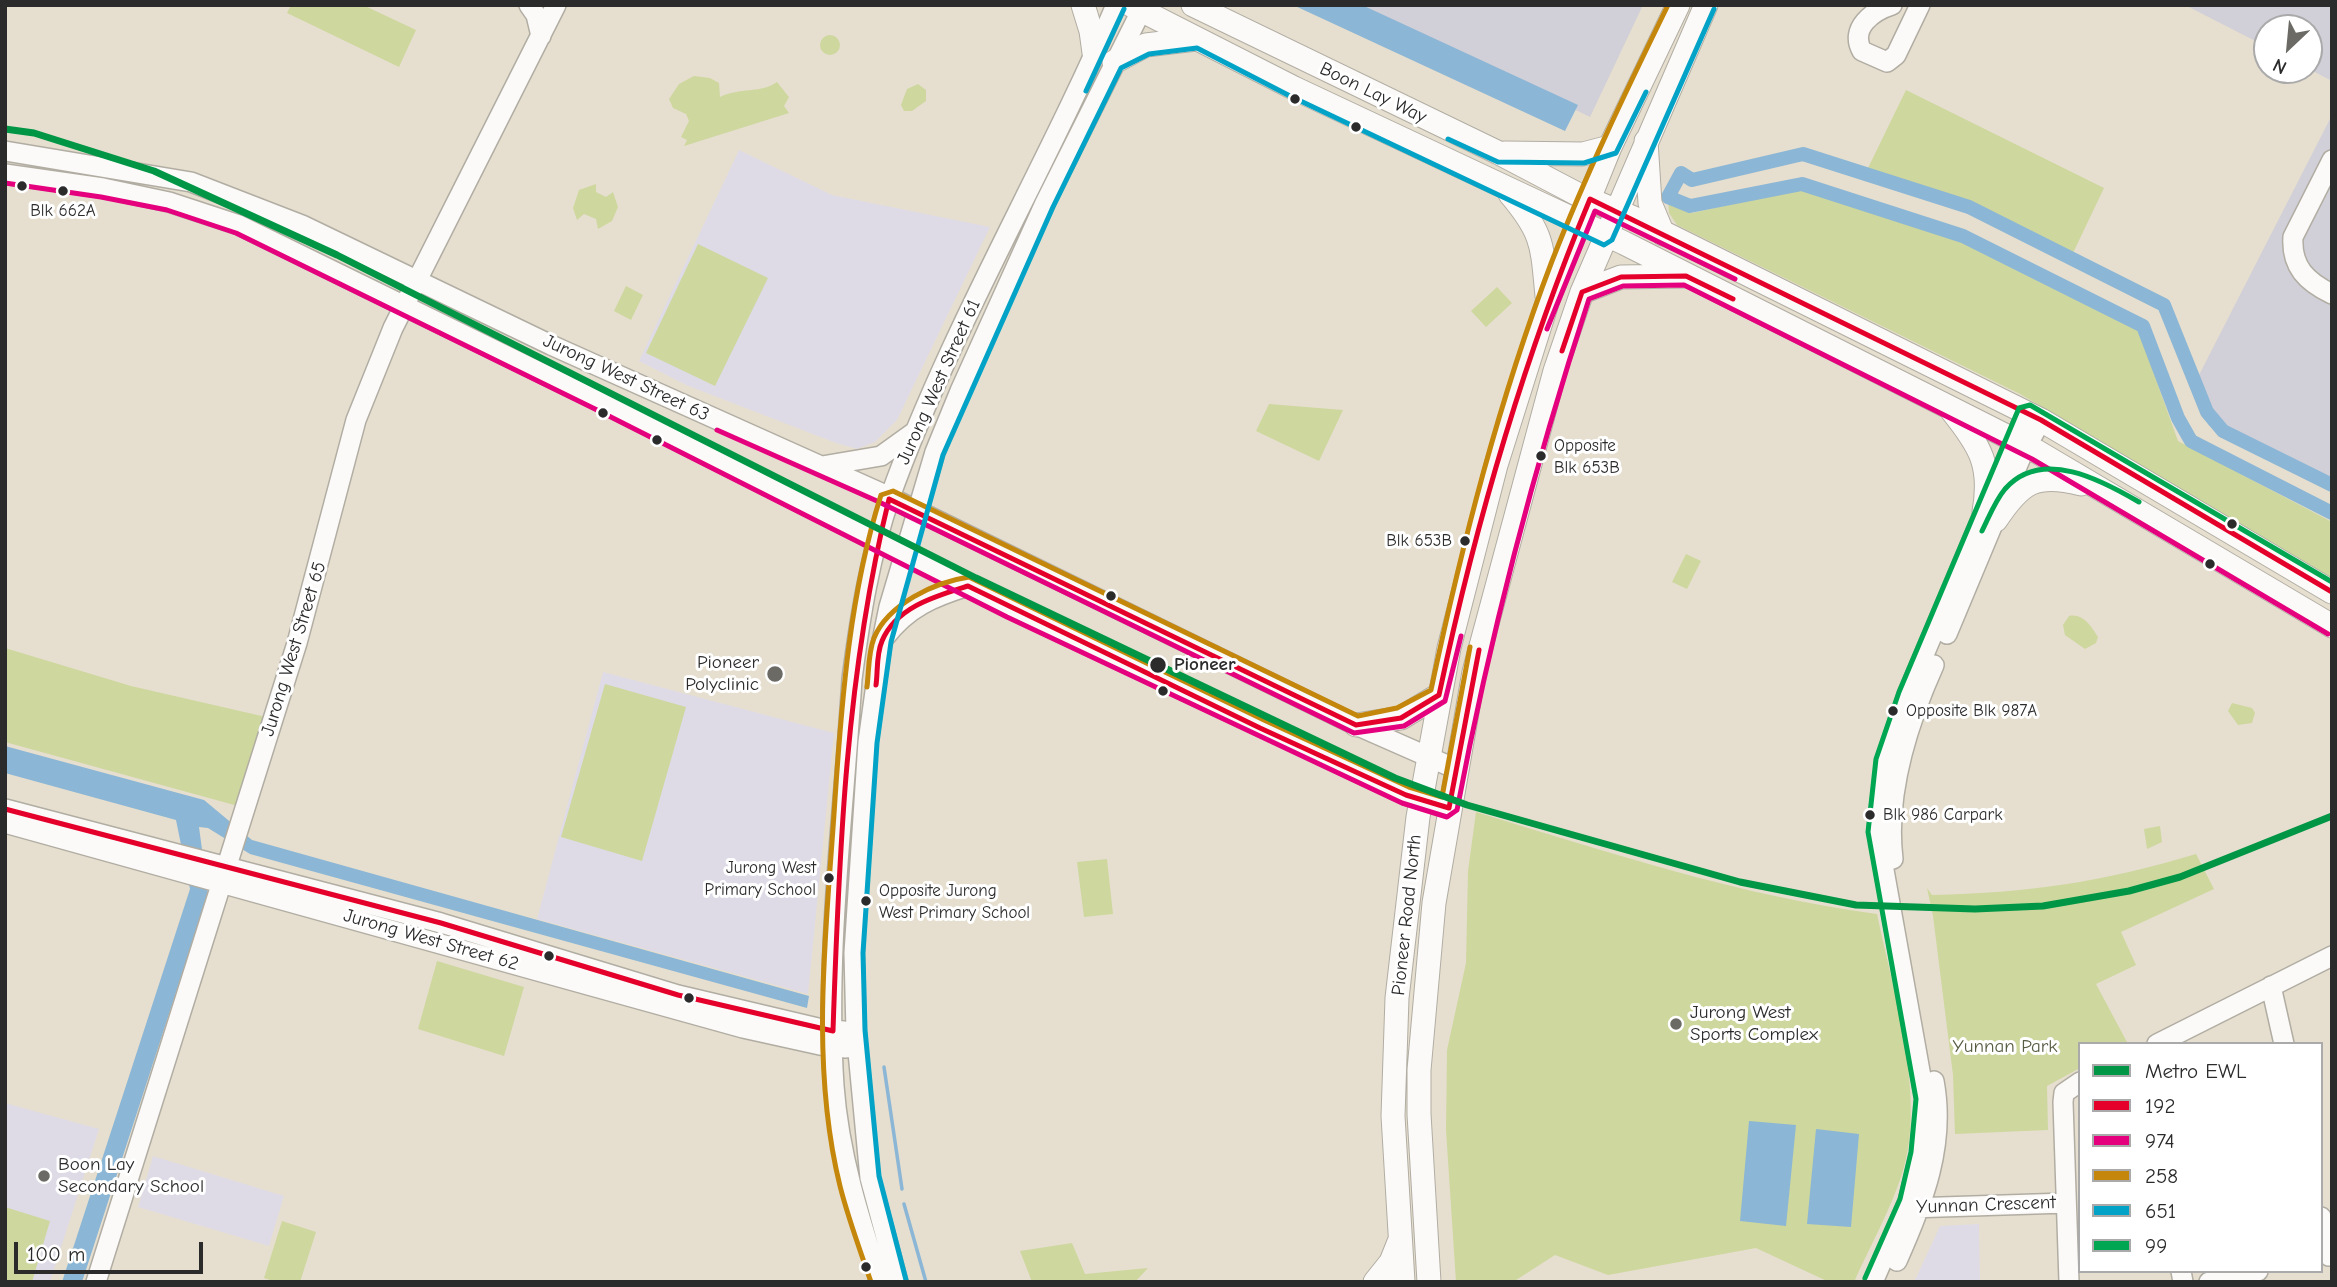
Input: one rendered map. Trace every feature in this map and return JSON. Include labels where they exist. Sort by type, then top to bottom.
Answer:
[{"type":"main road","points":[[1083,5],[1104,58],[1146,45],[1199,39]]},
{"type":"main road","name":"Boon Lay Way","points":[[1194,5],[2033,416],[2332,592]]},
{"type":"main road","name":"Pioneer Road North","points":[[1403,1282],[1393,1116],[1397,998],[1421,799],[1439,695],[1485,504],[1548,300],[1610,147],[1678,5]]},
{"type":"main road","name":"Pioneer Road North","points":[[1429,1282],[1419,1070],[1434,903],[1456,769],[1488,614],[1555,371],[1581,292],[1646,137],[1706,5]]},
{"type":"main road","name":"Boon Lay Way","points":[[1139,7],[1294,88],[1948,405],[2101,490]]},
{"type":"main road","points":[[1646,137],[1650,202],[1662,234]]},
{"type":"main road","points":[[1499,153],[1583,154],[1610,147]]},
{"type":"main road","points":[[1506,189],[1528,215],[1541,240],[1548,300]]},
{"type":"main road","points":[[1581,292],[1621,277],[1686,276]]},
{"type":"main road","points":[[1948,405],[1982,451],[1989,483],[1990,516]]},
{"type":"main road","points":[[2101,490],[2115,465]]},
{"type":"main road","points":[[1990,516],[2014,492],[2033,482],[2059,478],[2101,490],[2332,626]]},
{"type":"main road","points":[[1356,725],[1401,718],[1439,695]]},
{"type":"main road","points":[[1376,1282],[1391,1262],[1401,1239]]},
{"type":"street","points":[[529,5],[536,15],[541,36]]},
{"type":"street","name":"Jurong West Street 65","points":[[96,1282],[297,643],[356,420],[404,306],[556,5]]},
{"type":"street","name":"Jurong West Street 61","points":[[898,1282],[870,1178],[857,1040],[853,953],[868,742],[882,641],[935,452],[1045,203],[1104,58],[1116,5]]},
{"type":"street","points":[[1892,5],[1867,17],[1858,35],[1862,51],[1887,62],[1896,55],[1920,5]]},
{"type":"street","name":"Jurong West Street 61","points":[[880,1282],[848,1183],[834,1087],[833,1039],[833,961],[852,678],[877,541],[915,430],[1104,58],[1139,7]]},
{"type":"street","name":"Jurong West Street 63","points":[[5,151],[191,183],[302,225],[418,278],[551,345],[918,512],[1356,725],[1456,769]]},
{"type":"street","points":[[2332,160],[2293,237],[2295,262],[2304,276],[2332,294]]},
{"type":"street","name":"Jurong West Street 63","points":[[5,174],[169,202],[227,221],[1260,728],[1421,799],[1450,808]]},
{"type":"street","points":[[1887,1282],[1912,1208],[1925,1099],[1877,831],[1892,735],[2033,416]]},
{"type":"street","points":[[818,466],[853,463],[881,456],[915,430]]},
{"type":"street","points":[[882,641],[897,620],[923,601],[968,586]]},
{"type":"street","name":"Jurong West Street 62","points":[[5,808],[224,876]]},
{"type":"street","name":"Jurong West Street 62","points":[[5,822],[224,876],[440,923],[833,1039],[857,1040]]},
{"type":"street","points":[[2161,1042],[2332,956]]},
{"type":"street","points":[[2271,986],[2284,1042]]},
{"type":"street","name":"Yunnan Crescent","points":[[2068,1282],[2063,1102],[2064,1093],[2078,1083]]},
{"type":"street","name":"Yunnan Crescent","points":[[1912,1208],[2066,1203]]},
{"type":"street","points":[[1873,1282],[1912,1208]]},
{"type":"street","points":[[2323,1230],[2327,1256]]},
{"type":"street","points":[[2209,1282],[2249,1273]]},
{"type":"shaded area","points":[[1362,5],[1643,5],[1590,117]]},
{"type":"shaded area","points":[[2185,5],[2332,5],[2332,81],[2323,76],[2323,14],[2253,14],[2253,40]]},
{"type":"shaded area","points":[[2332,115],[2332,485],[2208,425],[2198,377]]},
{"type":"shaded area","points":[[739,150],[832,195],[990,227],[897,420],[875,442],[857,449],[836,443],[686,385],[639,361]]},
{"type":"shaded area","name":"Jurong West Primary School","points":[[603,672],[834,733],[808,994],[537,919]]},
{"type":"shaded area","name":"Boon Lay Secondary School","points":[[5,1103],[99,1129],[50,1282],[5,1282]]},
{"type":"shaded area","points":[[153,1156],[284,1196],[269,1246],[138,1207]]},
{"type":"shaded area","points":[[1979,1224],[1980,1282],[1914,1282],[1940,1226]]},
{"type":"green space","points":[[291,5],[363,5],[416,30],[399,67],[287,13]]},
{"type":"green space","points":[[830,35],[837,38],[840,45],[837,52],[830,55],[823,52],[820,45],[823,38]]},
{"type":"green space","points":[[694,76],[710,78],[719,83],[720,97],[764,88],[777,82],[789,97],[784,106],[789,113],[684,146],[687,140],[681,137],[689,121],[686,114],[673,108],[669,99],[679,84]]},
{"type":"green space","points":[[918,84],[926,90],[926,101],[912,111],[904,111],[901,105],[907,89]]},
{"type":"green space","points":[[1906,90],[2104,188],[2073,253],[1964,199],[1868,168]]},
{"type":"green space","points":[[596,184],[596,192],[606,197],[613,192],[618,207],[612,221],[598,229],[596,219],[584,214],[577,220],[573,208],[579,190]]},
{"type":"green space","points":[[1800,189],[1966,242],[2138,329],[2178,441],[2332,522],[2332,578],[2020,394],[1677,225],[1669,213],[1668,199],[1692,213]]},
{"type":"green space","points":[[698,244],[768,278],[715,386],[646,353]]},
{"type":"green space","points":[[626,286],[643,295],[631,320],[614,311]]},
{"type":"green space","points":[[1497,287],[1512,303],[1486,327],[1471,311]]},
{"type":"green space","points":[[1269,404],[1343,410],[1319,461],[1256,431]]},
{"type":"green space","points":[[1686,554],[1701,561],[1687,589],[1672,582]]},
{"type":"green space","points":[[2069,616],[2078,616],[2086,621],[2098,637],[2096,643],[2085,649],[2065,635],[2063,625]]},
{"type":"green space","points":[[5,648],[131,686],[266,717],[238,806],[5,742]]},
{"type":"green space","points":[[605,684],[686,707],[642,861],[561,837]]},
{"type":"green space","points":[[2232,703],[2252,708],[2255,713],[2252,723],[2238,725],[2228,711]]},
{"type":"green space","name":"Jurong West Sports Complex","points":[[1476,812],[1725,884],[1877,914],[1905,1045],[1911,1113],[1909,1144],[1902,1174],[1854,1282],[1829,1282],[1756,1248],[1608,1275],[1555,1255],[1513,1282],[1456,1282],[1446,1130],[1447,1050],[1466,963],[1468,871]]},
{"type":"green space","points":[[2160,826],[2162,842],[2147,849],[2144,829]]},
{"type":"green space","name":"Yunnan Park","points":[[2196,854],[2214,889],[2121,932],[2136,965],[2096,984],[2127,1042],[2078,1042],[2078,1069],[2047,1086],[2048,1130],[1955,1134],[1953,1075],[1927,888],[1932,895],[2033,889],[2097,879]]},
{"type":"green space","points":[[1107,859],[1113,914],[1084,917],[1077,862]]},
{"type":"green space","points":[[437,961],[524,987],[504,1056],[418,1029]]},
{"type":"green space","points":[[5,1207],[50,1221],[32,1282],[5,1282]]},
{"type":"green space","points":[[282,1221],[316,1232],[300,1282],[276,1282],[264,1278]]},
{"type":"green space","points":[[1072,1243],[1085,1274],[1148,1268],[1135,1282],[1032,1282],[1020,1251]]},
{"type":"water","points":[[1293,5],[1362,5],[1578,105],[1565,131]]},
{"type":"water","points":[[5,746],[204,800],[252,840],[809,996],[807,1008],[250,854],[208,828],[199,827],[208,894],[82,1282],[62,1282],[190,889],[176,820],[5,773]]},
{"type":"water","points":[[1749,1121],[1796,1125],[1786,1226],[1740,1221]]},
{"type":"water","points":[[1816,1129],[1859,1134],[1851,1227],[1807,1224]]},
{"type":"waterway","points":[[2332,485],[2223,431],[2207,412],[2164,305],[1969,207],[1803,154],[1692,180],[1681,173],[1668,197],[1690,206],[1802,184],[1963,236],[2143,326],[2178,418],[2191,441],[2332,513]]},
{"type":"waterway","points":[[884,1067],[902,1189]]},
{"type":"waterway","points":[[904,1204],[926,1282]]},
{"type":"metro line","name":"EWL","points":[[5,129],[34,133],[154,171],[337,255],[976,578],[1395,778],[1467,805],[1740,882],[1856,905],[1975,909],[2043,906],[2129,891],[2180,877],[2332,816]]},
{"type":"transit line","name":"258","points":[[871,1282],[843,1198],[831,1139],[825,1091],[823,993],[844,683],[862,569],[881,495],[893,491],[1358,716],[1397,708],[1431,690],[1483,473],[1533,313],[1579,196],[1668,5]]},
{"type":"transit line","name":"651","points":[[1086,91],[1124,9]]},
{"type":"transit line","name":"651","points":[[906,1280],[879,1176],[865,1030],[863,953],[877,743],[891,642],[943,455],[1053,207],[1121,68],[1149,54],[1197,48],[1290,96],[1604,245],[1612,240],[1714,9]]},
{"type":"transit line","name":"651","points":[[1448,139],[1498,162],[1584,163],[1616,153],[1646,92]]},
{"type":"transit line","name":"974","points":[[5,183],[167,210],[236,233],[595,409],[1007,617],[1402,803],[1447,817],[1457,810],[1484,680],[1515,552],[1589,299],[1623,286],[1684,285],[2032,459],[2328,634]]},
{"type":"transit line","name":"192","points":[[5,809],[441,923],[678,995],[833,1031],[847,763],[863,631],[889,499],[1356,725],[1401,718],[1439,695],[1468,568],[1503,444],[1543,321],[1590,199],[2041,420],[2332,592]]},
{"type":"transit line","name":"974","points":[[1547,329],[1595,211],[1735,279]]},
{"type":"transit line","name":"192","points":[[1562,351],[1582,292],[1621,277],[1686,276],[1733,299]]},
{"type":"transit line","name":"99","points":[[1865,1278],[1900,1199],[1911,1152],[1916,1099],[1868,832],[1876,759],[1899,692],[2019,408],[2030,405],[2332,582]]},
{"type":"transit line","name":"974","points":[[717,430],[877,501],[1354,733],[1404,726],[1445,701],[1461,636]]},
{"type":"transit line","name":"99","points":[[1982,531],[2005,489],[2020,477],[2036,470],[2072,472],[2108,485],[2139,502]]},
{"type":"transit line","name":"258","points":[[867,687],[872,644],[890,615],[901,605],[928,590],[969,577],[1264,720],[1409,787],[1442,797],[1470,647]]},
{"type":"transit line","name":"192","points":[[876,685],[880,646],[888,629],[897,619],[918,604],[968,586],[1260,728],[1406,795],[1449,808],[1479,650]]},
{"type":"place","name":"Blk 662A","points":[[63,191]]},
{"type":"place","name":"Opposite Blk 653B","points":[[1541,456]]},
{"type":"place","name":"Blk 653B","points":[[1465,541]]},
{"type":"place","name":"Pioneer","points":[[1158,665]]},
{"type":"place","name":"Pioneer Polyclinic","points":[[775,674]]},
{"type":"place","name":"Opposite Blk 987A","points":[[1893,711]]},
{"type":"place","name":"Blk 986 Carpark","points":[[1870,815]]},
{"type":"place","name":"Jurong West Primary School","points":[[829,878]]},
{"type":"place","name":"Opposite Jurong West Primary School","points":[[866,901]]},
{"type":"place","name":"Jurong West Sports Complex","points":[[1676,1024]]},
{"type":"place","name":"Boon Lay Secondary School","points":[[44,1176]]}]
